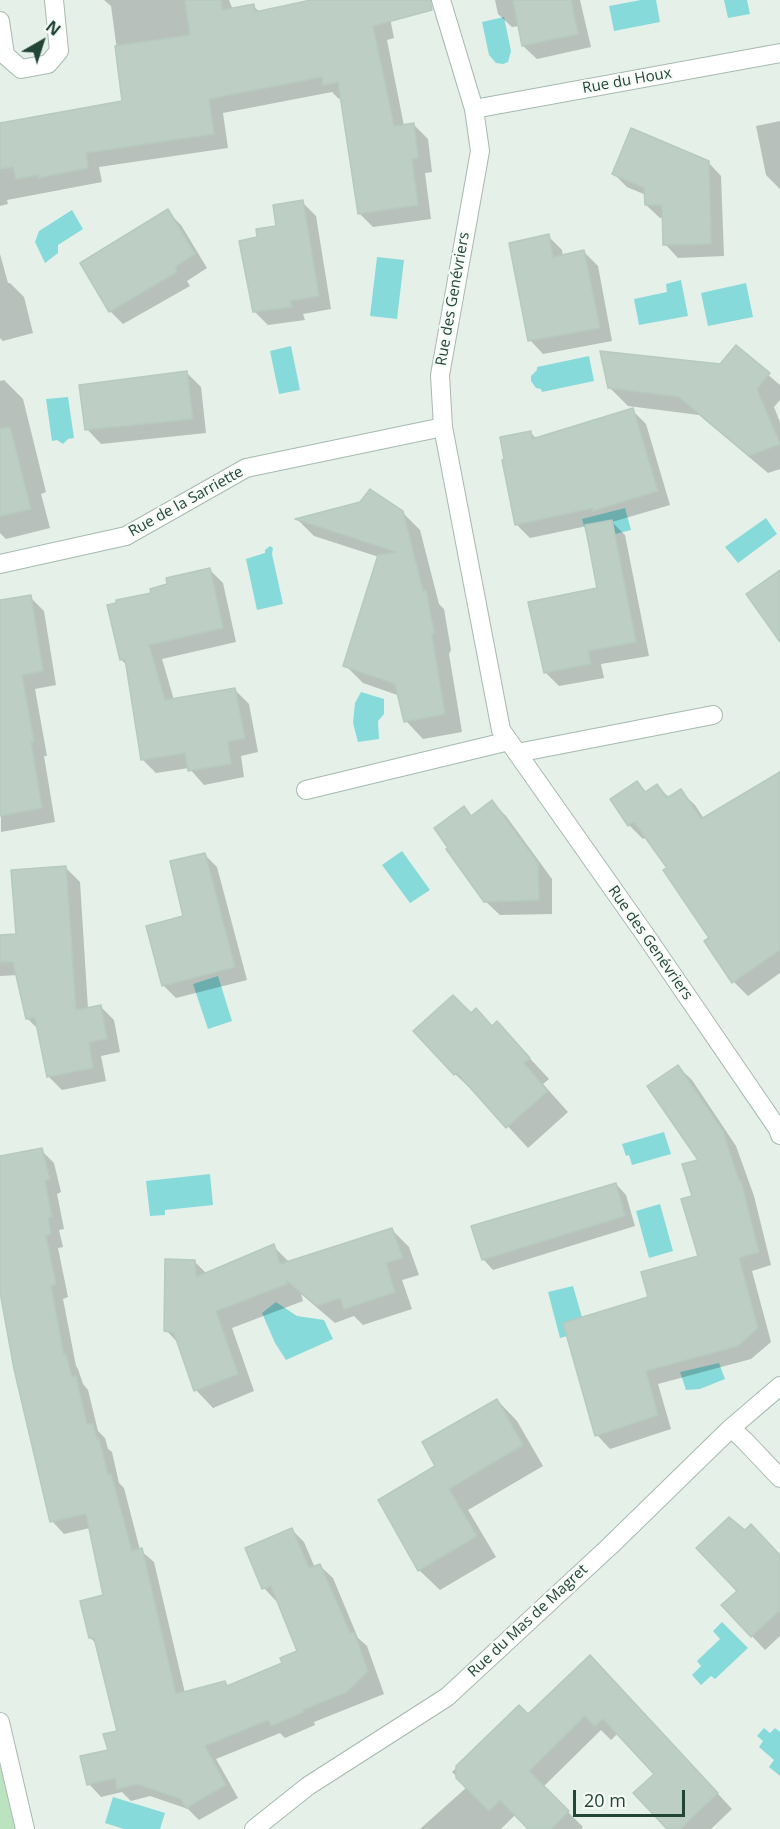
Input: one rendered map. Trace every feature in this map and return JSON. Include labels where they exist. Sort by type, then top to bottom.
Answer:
[{"type":"street","points":[[0,21],[5,55],[21,69],[48,64],[59,51],[54,0]]},
{"type":"street","name":"Rue des Genévriers","points":[[441,0],[474,109],[480,151],[440,375],[443,427],[501,730],[646,936],[780,1135]]},
{"type":"street","name":"Rue du Houx","points":[[474,109],[780,53]]},
{"type":"street","name":"Rue de la Sarriette","points":[[0,564],[126,536],[246,468],[443,427]]},
{"type":"street","points":[[306,790],[513,747],[713,715]]},
{"type":"street","name":"Rue du Mas de Magret","points":[[254,1829],[308,1786],[447,1697],[610,1546],[731,1428],[780,1386]]},
{"type":"street","points":[[731,1428],[780,1478]]},
{"type":"street","points":[[0,1722],[25,1829]]},
{"type":"green space","points":[[0,1765],[15,1829],[0,1829]]},
{"type":"water","points":[[641,0],[656,0],[660,22],[614,31],[609,6]]},
{"type":"water","points":[[724,0],[747,0],[750,14],[728,18]]},
{"type":"water","points":[[504,17],[511,51],[508,62],[503,64],[496,63],[489,55],[482,22]]},
{"type":"water","points":[[72,210],[83,229],[58,245],[58,253],[45,263],[35,242],[39,231]]},
{"type":"water","points":[[377,257],[404,260],[397,319],[370,316]]},
{"type":"water","points":[[681,280],[688,316],[639,325],[634,299],[667,292],[666,284]]},
{"type":"water","points":[[746,283],[753,317],[708,326],[701,293]]},
{"type":"water","points":[[291,346],[300,390],[279,394],[270,351]]},
{"type":"water","points":[[589,356],[594,381],[542,392],[531,381],[531,376],[537,367]]},
{"type":"water","points":[[68,397],[74,438],[68,439],[63,444],[57,440],[52,441],[46,399]]},
{"type":"water","points":[[625,508],[631,530],[588,541],[582,519]]},
{"type":"water","points":[[766,518],[777,534],[738,563],[725,547]]},
{"type":"water","points":[[270,546],[273,548],[272,554],[283,604],[257,610],[246,559],[265,553]]},
{"type":"water","points":[[361,692],[384,699],[384,714],[378,721],[379,739],[358,742],[353,723],[355,703]]},
{"type":"water","points":[[402,851],[430,890],[410,903],[382,865]]},
{"type":"water","points":[[218,976],[232,1021],[208,1029],[193,984]]},
{"type":"water","points":[[664,1132],[671,1154],[632,1165],[622,1144]]},
{"type":"water","points":[[210,1174],[213,1205],[165,1210],[165,1215],[150,1216],[146,1181]]},
{"type":"water","points":[[660,1204],[673,1251],[649,1258],[636,1211]]},
{"type":"water","points":[[573,1286],[586,1331],[560,1338],[548,1292]]},
{"type":"water","points":[[276,1302],[297,1316],[324,1320],[333,1339],[286,1360],[275,1343],[262,1313]]},
{"type":"water","points":[[719,1363],[725,1379],[700,1389],[686,1390],[680,1372]]},
{"type":"water","points":[[722,1622],[748,1648],[715,1679],[711,1676],[701,1685],[692,1675],[701,1666],[697,1661],[720,1639],[713,1631]]},
{"type":"water","points":[[764,1728],[770,1733],[775,1728],[780,1732],[780,1776],[769,1767],[774,1760],[759,1747],[763,1741],[757,1736]]},
{"type":"water","points":[[113,1797],[165,1813],[160,1829],[124,1829],[105,1823]]},
{"type":"building","points":[[185,0],[221,0],[222,10],[254,4],[255,12],[311,0],[430,0],[432,10],[373,26],[394,126],[414,123],[418,158],[412,159],[418,205],[358,214],[338,82],[323,85],[322,77],[209,99],[214,134],[86,153],[88,168],[38,178],[38,175],[16,179],[13,167],[0,169],[0,123],[122,101],[115,46],[190,35]]},
{"type":"building","points":[[513,0],[571,0],[578,34],[522,46]]},
{"type":"building","points":[[631,128],[709,161],[711,244],[663,245],[662,205],[645,205],[644,188],[612,174]]},
{"type":"building","points":[[303,200],[319,296],[290,301],[292,307],[253,312],[239,241],[257,237],[256,229],[276,226],[273,205]]},
{"type":"building","points":[[168,209],[195,254],[175,267],[177,272],[109,312],[80,263]]},
{"type":"building","points":[[549,234],[553,257],[584,250],[600,328],[528,341],[509,243]]},
{"type":"building","points":[[736,345],[770,373],[757,389],[780,444],[749,456],[679,397],[608,388],[600,351],[720,364]]},
{"type":"building","points":[[187,371],[193,419],[85,430],[79,385]]},
{"type":"building","points":[[633,408],[658,491],[593,511],[593,508],[515,525],[502,460],[504,459],[500,437],[531,431],[532,439]]},
{"type":"building","points":[[10,427],[31,509],[0,516],[0,429]]},
{"type":"building","points":[[370,489],[403,511],[423,591],[426,590],[445,714],[404,722],[395,684],[343,666],[378,555],[396,552],[295,519],[360,502]]},
{"type":"building","points":[[612,520],[636,642],[588,651],[591,664],[544,673],[528,602],[597,588],[585,525]]},
{"type":"building","points":[[210,568],[223,628],[149,645],[165,700],[235,688],[245,738],[228,742],[231,764],[188,771],[185,753],[141,760],[125,659],[120,660],[107,605],[116,603],[116,600],[151,593],[150,589],[167,584],[166,578]]},
{"type":"building","points":[[780,570],[780,642],[746,594]]},
{"type":"building","points":[[31,595],[43,671],[22,675],[34,742],[31,742],[42,808],[0,816],[0,600]]},
{"type":"building","points":[[780,772],[780,950],[732,983],[704,941],[709,938],[663,870],[667,868],[634,822],[628,826],[610,799],[637,781],[645,792],[657,784],[667,798],[681,789],[701,819]]},
{"type":"building","points":[[492,800],[538,863],[539,900],[484,902],[446,849],[448,848],[434,828],[464,806],[471,816]]},
{"type":"building","points":[[205,853],[235,967],[162,986],[146,926],[183,916],[170,861]]},
{"type":"building","points":[[66,866],[76,1010],[101,1005],[107,1039],[89,1042],[93,1068],[47,1077],[35,1018],[26,1019],[13,962],[0,962],[0,935],[16,934],[11,870]]},
{"type":"building","points":[[453,995],[471,1013],[476,1008],[492,1026],[497,1021],[530,1058],[524,1063],[548,1091],[506,1128],[457,1073],[454,1075],[413,1031]]},
{"type":"building","points":[[678,1065],[723,1131],[739,1181],[741,1181],[759,1252],[739,1258],[758,1328],[738,1346],[646,1371],[658,1415],[595,1436],[563,1323],[648,1297],[641,1272],[698,1256],[681,1199],[692,1196],[682,1164],[698,1160],[647,1086]]},
{"type":"building","points":[[42,1148],[50,1179],[45,1181],[52,1217],[48,1218],[51,1234],[46,1236],[56,1284],[51,1286],[64,1355],[66,1354],[72,1377],[76,1376],[87,1424],[93,1424],[97,1439],[99,1438],[132,1551],[142,1548],[176,1694],[225,1681],[227,1686],[282,1663],[280,1658],[297,1651],[271,1586],[262,1589],[245,1548],[292,1528],[309,1568],[320,1564],[350,1633],[354,1632],[368,1671],[347,1692],[303,1710],[304,1712],[271,1726],[268,1720],[205,1746],[226,1785],[186,1808],[181,1799],[137,1784],[117,1789],[115,1778],[87,1785],[80,1756],[108,1750],[103,1734],[117,1731],[94,1638],[89,1638],[80,1601],[103,1595],[86,1514],[50,1522],[14,1369],[0,1292],[0,1156]]},
{"type":"building","points":[[616,1183],[625,1216],[482,1260],[471,1226]]},
{"type":"building","points":[[392,1228],[403,1258],[386,1263],[395,1292],[344,1309],[340,1298],[317,1306],[286,1280],[287,1284],[216,1311],[238,1374],[194,1391],[174,1333],[164,1331],[165,1259],[195,1260],[196,1277],[274,1244],[280,1264]]},
{"type":"building","points":[[497,1399],[523,1445],[449,1489],[477,1536],[418,1571],[378,1500],[435,1466],[422,1442]]},
{"type":"building","points":[[729,1517],[745,1530],[751,1524],[780,1555],[780,1610],[751,1637],[721,1605],[737,1591],[696,1548]]},
{"type":"building","points":[[590,1655],[718,1793],[680,1829],[667,1829],[633,1793],[654,1774],[603,1719],[595,1726],[585,1716],[529,1771],[569,1811],[551,1829],[528,1829],[500,1800],[489,1811],[456,1778],[456,1766],[519,1705],[528,1714]]}]
